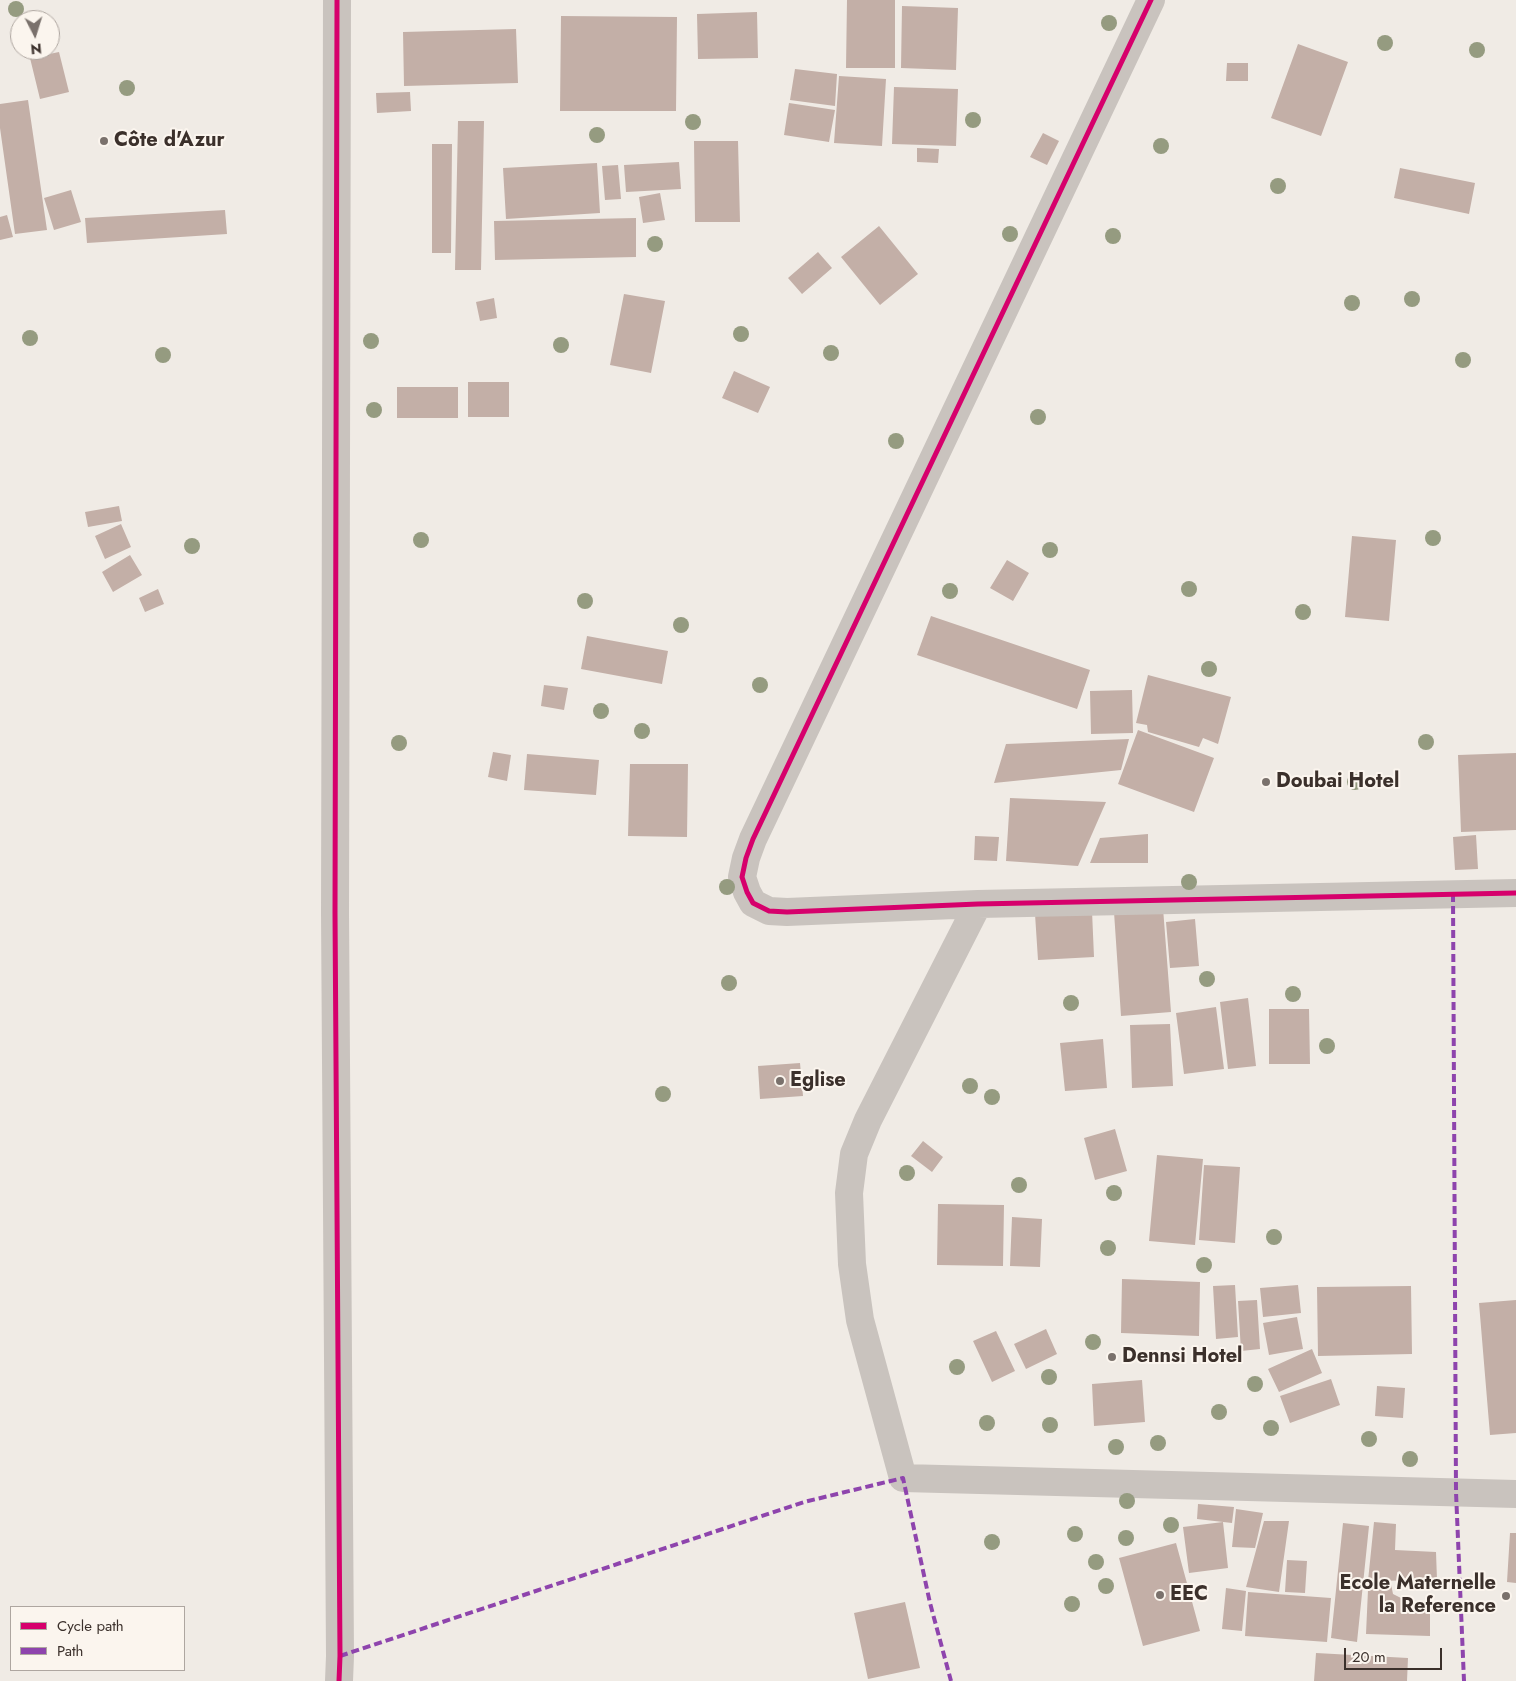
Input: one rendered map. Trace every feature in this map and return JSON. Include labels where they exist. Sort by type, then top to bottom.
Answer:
[{"type":"street","points":[[337,0],[335,922],[339,1681]]},
{"type":"street","points":[[1151,0],[752,839],[742,878],[746,892],[753,903],[769,912],[978,904],[1516,893]]},
{"type":"street","points":[[978,904],[868,1120],[854,1154],[849,1193],[852,1264],[860,1320],[903,1478],[1516,1494]]},
{"type":"building","points":[[847,0],[895,0],[895,68],[846,68]]},
{"type":"building","points":[[902,6],[958,8],[956,70],[901,68]]},
{"type":"building","points":[[757,12],[758,58],[698,59],[697,14]]},
{"type":"building","points":[[561,16],[677,17],[676,111],[560,111]]},
{"type":"building","points":[[516,29],[518,83],[404,86],[403,32]]},
{"type":"building","points":[[1298,44],[1348,62],[1321,136],[1271,118]]},
{"type":"building","points":[[60,56],[69,92],[40,99],[30,60],[60,60]]},
{"type":"building","points":[[1227,63],[1248,63],[1248,81],[1226,81]]},
{"type":"building","points":[[795,69],[837,74],[835,106],[790,100]]},
{"type":"building","points":[[839,76],[886,79],[882,146],[834,143]]},
{"type":"building","points":[[894,87],[958,89],[956,146],[892,144]]},
{"type":"building","points":[[410,92],[411,111],[377,113],[376,93]]},
{"type":"building","points":[[28,100],[47,230],[15,234],[0,128],[0,104]]},
{"type":"building","points":[[789,103],[835,110],[829,142],[784,135]]},
{"type":"building","points":[[458,121],[484,121],[481,270],[455,270]]},
{"type":"building","points":[[1043,133],[1059,141],[1047,165],[1030,157]]},
{"type":"building","points":[[694,141],[738,141],[740,222],[695,222]]},
{"type":"building","points":[[432,144],[452,144],[451,253],[432,253]]},
{"type":"building","points":[[917,148],[939,149],[938,163],[917,162]]},
{"type":"building","points":[[679,162],[681,189],[626,192],[624,165]]},
{"type":"building","points":[[597,163],[600,213],[506,219],[503,168]]},
{"type":"building","points":[[618,165],[621,199],[605,200],[602,166]]},
{"type":"building","points":[[1400,168],[1475,183],[1469,214],[1394,198]]},
{"type":"building","points":[[71,190],[81,222],[54,230],[44,198]]},
{"type":"building","points":[[660,193],[665,220],[643,223],[639,197]]},
{"type":"building","points":[[225,210],[227,234],[87,243],[85,218]]},
{"type":"building","points":[[7,215],[13,237],[0,240],[0,217]]},
{"type":"building","points":[[636,218],[636,257],[495,260],[494,221]]},
{"type":"building","points":[[879,226],[918,274],[880,305],[841,257]]},
{"type":"building","points":[[818,252],[832,268],[802,294],[788,278]]},
{"type":"building","points":[[624,294],[665,301],[651,373],[610,365]]},
{"type":"building","points":[[494,298],[497,318],[480,321],[476,302]]},
{"type":"building","points":[[734,371],[770,387],[758,413],[722,398]]},
{"type":"building","points":[[468,382],[509,382],[509,417],[468,417]]},
{"type":"building","points":[[397,387],[458,387],[458,418],[397,418]]},
{"type":"building","points":[[119,506],[122,521],[88,527],[85,512]]},
{"type":"building","points":[[121,524],[131,547],[105,559],[95,536]]},
{"type":"building","points":[[1352,536],[1396,540],[1389,621],[1345,617]]},
{"type":"building","points":[[130,555],[142,575],[113,592],[102,572]]},
{"type":"building","points":[[1007,560],[1029,573],[1013,601],[990,588]]},
{"type":"building","points":[[158,589],[164,604],[145,612],[139,598]]},
{"type":"building","points":[[931,616],[1090,670],[1077,709],[917,655]]},
{"type":"building","points":[[587,636],[668,651],[662,684],[581,669]]},
{"type":"building","points":[[1148,675],[1231,697],[1218,744],[1203,738],[1199,747],[1148,732],[1147,725],[1136,723]]},
{"type":"building","points":[[544,685],[568,688],[564,710],[541,706]]},
{"type":"building","points":[[1132,690],[1133,733],[1091,734],[1090,691]]},
{"type":"building","points":[[1138,730],[1214,758],[1194,812],[1118,784]]},
{"type":"building","points":[[1129,739],[1121,770],[994,783],[1006,744]]},
{"type":"building","points":[[493,752],[511,755],[507,781],[488,777]]},
{"type":"building","points":[[1516,753],[1516,830],[1461,832],[1458,755]]},
{"type":"building","points":[[527,754],[599,760],[596,795],[524,790]]},
{"type":"building","points":[[630,764],[688,764],[687,837],[628,836]]},
{"type":"building","points":[[1010,798],[1106,802],[1078,866],[1006,861]]},
{"type":"building","points":[[1148,834],[1148,863],[1090,863],[1100,838]]},
{"type":"building","points":[[1476,835],[1478,869],[1455,870],[1453,837]]},
{"type":"building","points":[[975,836],[999,837],[997,861],[974,860]]},
{"type":"building","points":[[1163,908],[1171,1012],[1121,1016],[1114,912]]},
{"type":"building","points":[[1092,911],[1094,957],[1038,960],[1035,914]]},
{"type":"building","points":[[1195,919],[1199,966],[1170,968],[1166,922]]},
{"type":"building","points":[[1248,998],[1256,1066],[1228,1069],[1220,1002]]},
{"type":"building","points":[[1216,1007],[1224,1069],[1184,1074],[1176,1013]]},
{"type":"building","points":[[1269,1009],[1309,1009],[1310,1064],[1269,1064]]},
{"type":"building","points":[[1170,1024],[1173,1086],[1132,1088],[1130,1025]]},
{"type":"building","points":[[1103,1039],[1107,1088],[1065,1091],[1060,1043]]},
{"type":"building","name":"Eglise","points":[[800,1063],[803,1096],[760,1099],[758,1066]]},
{"type":"building","points":[[1115,1129],[1127,1171],[1095,1180],[1084,1138]]},
{"type":"building","points":[[923,1141],[943,1157],[932,1172],[911,1156]]},
{"type":"building","points":[[1157,1155],[1203,1159],[1195,1245],[1149,1241]]},
{"type":"building","points":[[1204,1165],[1240,1167],[1235,1243],[1199,1240]]},
{"type":"building","points":[[938,1204],[1004,1205],[1003,1266],[937,1265]]},
{"type":"building","points":[[1012,1217],[1042,1219],[1040,1267],[1010,1266]]},
{"type":"building","points":[[1122,1279],[1200,1282],[1199,1336],[1121,1333]]},
{"type":"building","points":[[1235,1285],[1238,1337],[1216,1339],[1213,1286]]},
{"type":"building","points":[[1298,1285],[1301,1313],[1263,1317],[1260,1288]]},
{"type":"building","points":[[1411,1286],[1412,1354],[1318,1356],[1317,1287]]},
{"type":"building","points":[[1257,1300],[1260,1349],[1241,1351],[1238,1301]]},
{"type":"building","points":[[1516,1300],[1516,1433],[1490,1435],[1479,1303]]},
{"type":"building","points":[[1297,1317],[1303,1349],[1269,1355],[1263,1323]]},
{"type":"building","points":[[1046,1329],[1057,1354],[1026,1369],[1014,1344]]},
{"type":"building","points":[[996,1331],[1015,1371],[992,1382],[973,1341]]},
{"type":"building","points":[[1312,1349],[1322,1373],[1279,1392],[1268,1369]]},
{"type":"building","points":[[1331,1379],[1340,1405],[1290,1423],[1280,1396]]},
{"type":"building","points":[[1142,1380],[1145,1422],[1094,1426],[1092,1384]]},
{"type":"building","points":[[1377,1386],[1405,1388],[1403,1418],[1375,1416]]},
{"type":"building","points":[[1198,1504],[1234,1507],[1232,1523],[1197,1519]]},
{"type":"building","points":[[1236,1509],[1263,1513],[1255,1548],[1232,1547]]},
{"type":"building","points":[[1264,1521],[1289,1521],[1279,1592],[1246,1587]]},
{"type":"building","points":[[1223,1522],[1228,1568],[1189,1573],[1183,1527]]},
{"type":"building","points":[[1374,1522],[1396,1524],[1395,1550],[1436,1552],[1437,1580],[1368,1581]]},
{"type":"building","points":[[1343,1523],[1369,1526],[1357,1642],[1331,1638]]},
{"type":"building","points":[[1510,1533],[1516,1533],[1516,1583],[1507,1582]]},
{"type":"building","name":"EEC","points":[[1176,1543],[1200,1631],[1143,1646],[1119,1558]]},
{"type":"building","points":[[1287,1560],[1307,1561],[1305,1593],[1285,1592]]},
{"type":"building","points":[[1391,1584],[1393,1594],[1407,1601],[1408,1611],[1430,1609],[1430,1636],[1366,1634],[1368,1590]]},
{"type":"building","points":[[1226,1588],[1246,1591],[1242,1631],[1222,1629]]},
{"type":"building","points":[[1248,1592],[1331,1598],[1327,1642],[1245,1636]]},
{"type":"building","points":[[905,1602],[920,1668],[868,1679],[854,1613]]},
{"type":"building","points":[[1316,1653],[1408,1658],[1407,1681],[1314,1681]]},
{"type":"marked path","points":[[1453,894],[1456,1492],[1464,1681]]},
{"type":"marked path","points":[[340,1656],[804,1502],[903,1478],[930,1603],[951,1681]]},
{"type":"cycle path","points":[[337,0],[335,912],[339,1681]]},
{"type":"cycle path","points":[[1151,0],[753,839],[742,877],[747,892],[753,903],[769,911],[787,912],[978,904],[1516,893]]},
{"type":"place","name":"Côte d'Azur","points":[[104,141]]},
{"type":"place","name":"Doubai Hotel","points":[[1266,782]]},
{"type":"place","name":"Eglise","points":[[780,1081]]},
{"type":"place","name":"Dennsi Hotel","points":[[1112,1357]]},
{"type":"place","name":"EEC","points":[[1160,1595]]},
{"type":"place","name":"Ecole Maternelle la Reference","points":[[1506,1596]]}]
